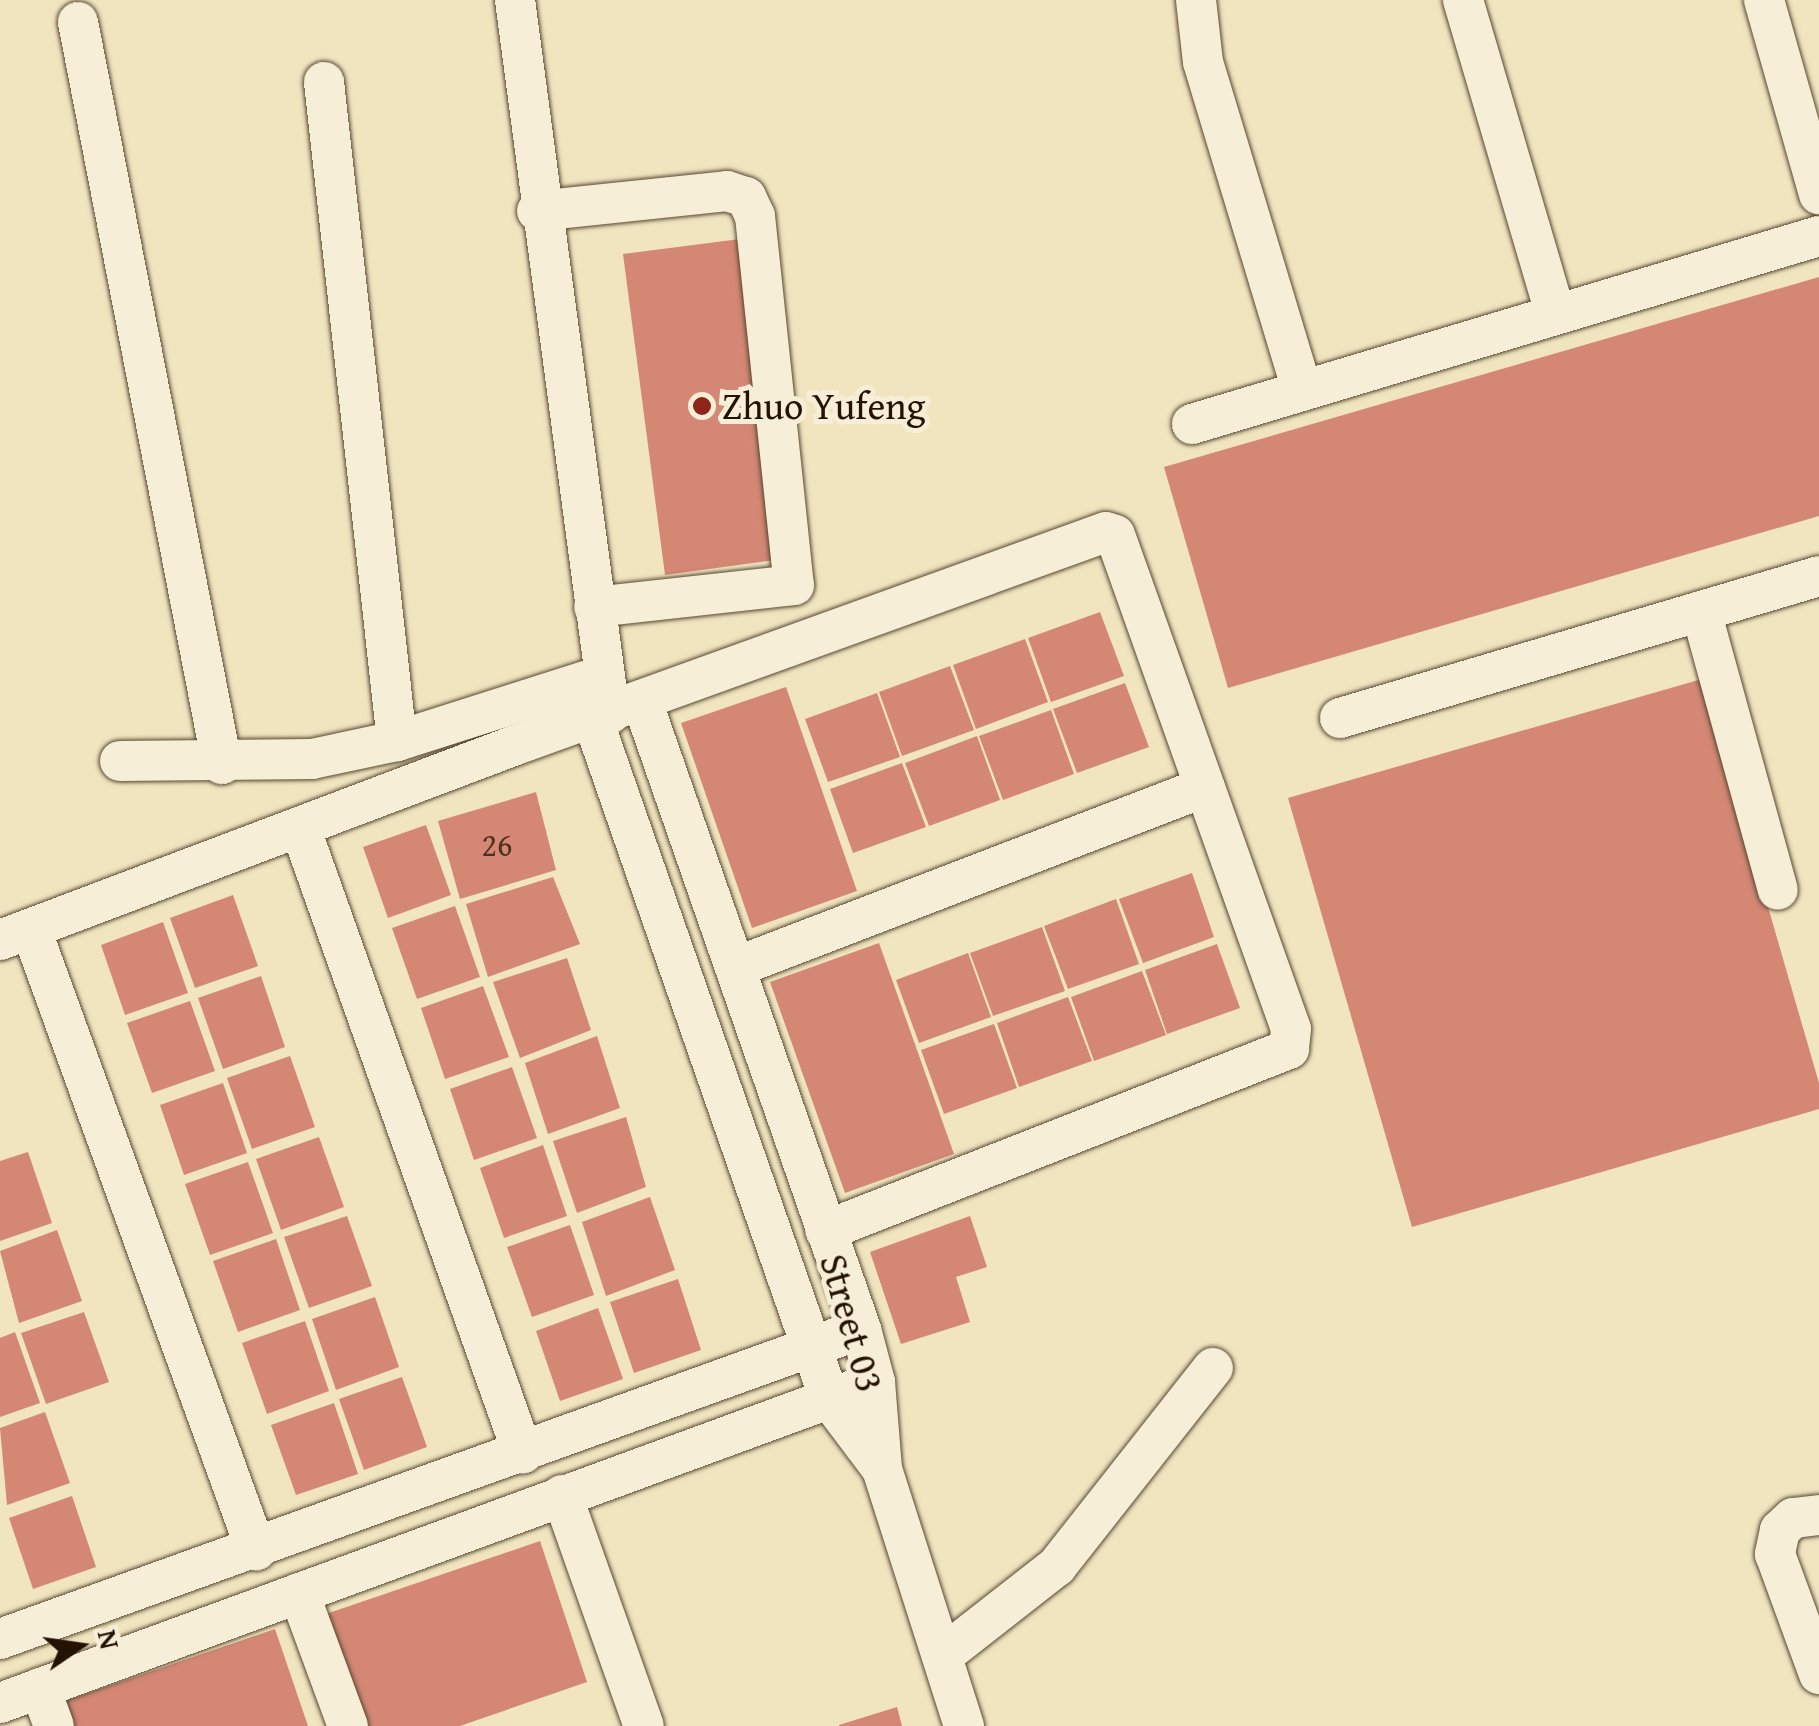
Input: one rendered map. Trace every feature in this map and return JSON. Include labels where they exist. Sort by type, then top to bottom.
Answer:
[{"type":"street","points":[[515,0],[538,211],[594,607],[613,702]]},
{"type":"street","points":[[1463,0],[1554,310]]},
{"type":"street","points":[[1764,0],[1819,194]]},
{"type":"street","points":[[1204,2],[1204,62],[1302,390]]},
{"type":"street","points":[[78,22],[222,764]]},
{"type":"street","points":[[324,82],[397,741]]},
{"type":"street","points":[[538,211],[728,191],[746,197],[755,216],[794,585],[594,607]]},
{"type":"street","points":[[1192,424],[1554,310],[1819,236]]},
{"type":"street","points":[[256,1550],[16,934],[300,827],[613,702],[1106,532],[1124,546],[1292,1029],[1289,1050],[825,1230]]},
{"type":"street","points":[[1340,718],[1819,576]]},
{"type":"street","points":[[1701,611],[1778,890]]},
{"type":"street","points":[[120,760],[222,764],[312,759],[613,702]]},
{"type":"street","name":"Street 03","points":[[613,702],[736,967],[860,1329],[875,1382],[882,1469]]},
{"type":"street","name":"Street 03","points":[[613,702],[830,1400],[882,1469]]},
{"type":"street","points":[[736,967],[1205,787]]},
{"type":"street","points":[[300,827],[523,1454]]},
{"type":"street","points":[[0,1640],[860,1329]]},
{"type":"street","points":[[942,1656],[1058,1566],[1213,1368]]},
{"type":"street","points":[[0,1703],[875,1382]]},
{"type":"street","points":[[882,1469],[964,1726]]},
{"type":"street","points":[[562,1495],[644,1726]]},
{"type":"street","points":[[1819,1514],[1793,1518],[1780,1530],[1775,1554],[1819,1674]]},
{"type":"street","points":[[299,1593],[348,1726]]},
{"type":"street","points":[[40,1688],[54,1726]]},
{"type":"building","name":"Zhuo Yufeng","points":[[740,239],[782,559],[665,575],[623,254]]},
{"type":"building","points":[[1819,277],[1819,516],[1228,688],[1164,467]]},
{"type":"building","points":[[1100,612],[1124,676],[1051,702],[1028,638]]},
{"type":"building","points":[[1025,639],[1048,702],[976,729],[953,665]]},
{"type":"building","points":[[950,666],[974,730],[902,756],[879,692]]},
{"type":"building","points":[[1702,679],[1819,1083],[1819,1109],[1412,1227],[1288,798]]},
{"type":"building","points":[[1125,683],[1149,747],[1077,773],[1053,709]]},
{"type":"building","points":[[786,687],[857,891],[752,928],[681,723]]},
{"type":"building","points":[[877,693],[900,757],[828,782],[805,719]]},
{"type":"building","points":[[1051,710],[1074,774],[1003,800],[979,736]]},
{"type":"building","points":[[977,736],[1000,800],[929,826],[905,763]]},
{"type":"building","points":[[902,763],[926,827],[853,853],[830,789]]},
{"type":"building","points":[[536,792],[556,870],[460,899],[438,821]]},
{"type":"building","points":[[426,825],[451,895],[388,918],[363,847]]},
{"type":"building","points":[[1192,873],[1214,937],[1143,963],[1119,899]]},
{"type":"building","points":[[553,877],[580,944],[488,977],[466,904]]},
{"type":"building","points":[[233,895],[258,966],[195,988],[170,918]]},
{"type":"building","points":[[1116,899],[1139,964],[1068,989],[1044,926]]},
{"type":"building","points":[[455,906],[480,977],[417,999],[392,928]]},
{"type":"building","points":[[163,922],[188,993],[125,1015],[101,945]]},
{"type":"building","points":[[1042,927],[1065,991],[993,1016],[970,953]]},
{"type":"building","points":[[879,943],[954,1154],[845,1193],[770,982]]},
{"type":"building","points":[[1217,944],[1240,1008],[1167,1034],[1145,970]]},
{"type":"building","points":[[968,953],[991,1017],[919,1043],[896,980]]},
{"type":"building","points":[[567,958],[591,1030],[520,1058],[493,982]]},
{"type":"building","points":[[1142,971],[1166,1035],[1094,1061],[1071,997]]},
{"type":"building","points":[[261,976],[285,1047],[223,1069],[198,998]]},
{"type":"building","points":[[483,986],[509,1057],[445,1079],[421,1008]]},
{"type":"building","points":[[1068,997],[1092,1061],[1019,1087],[997,1023]]},
{"type":"building","points":[[190,1001],[215,1071],[152,1093],[127,1023]]},
{"type":"building","points":[[994,1024],[1017,1088],[944,1114],[921,1050]]},
{"type":"building","points":[[597,1036],[620,1108],[548,1134],[525,1063]]},
{"type":"building","points":[[290,1056],[315,1127],[252,1149],[227,1078]]},
{"type":"building","points":[[512,1067],[537,1138],[474,1160],[450,1089]]},
{"type":"building","points":[[223,1083],[247,1153],[184,1175],[160,1105]]},
{"type":"building","points":[[626,1117],[646,1187],[577,1213],[553,1141]]},
{"type":"building","points":[[319,1137],[344,1207],[281,1230],[256,1159]]},
{"type":"building","points":[[543,1145],[567,1216],[504,1238],[480,1168]]},
{"type":"building","points":[[28,1152],[52,1223],[0,1241],[0,1161]]},
{"type":"building","points":[[248,1162],[273,1233],[210,1255],[185,1184]]},
{"type":"building","points":[[650,1197],[675,1270],[606,1296],[582,1222]]},
{"type":"building","points":[[347,1216],[372,1286],[309,1308],[284,1237]]},
{"type":"building","points":[[970,1216],[987,1267],[956,1277],[970,1322],[901,1344],[870,1252]]},
{"type":"building","points":[[570,1225],[594,1295],[532,1317],[507,1247]]},
{"type":"building","points":[[57,1230],[82,1301],[19,1323],[0,1251]]},
{"type":"building","points":[[276,1239],[300,1310],[238,1332],[213,1261]]},
{"type":"building","points":[[678,1279],[701,1350],[634,1373],[610,1302]]},
{"type":"building","points":[[375,1297],[399,1367],[336,1390],[312,1319]]},
{"type":"building","points":[[598,1308],[623,1379],[560,1401],[536,1331]]},
{"type":"building","points":[[84,1312],[109,1382],[46,1404],[21,1333]]},
{"type":"building","points":[[305,1321],[329,1391],[267,1414],[242,1343]]},
{"type":"building","points":[[15,1332],[40,1403],[0,1417],[0,1338]]},
{"type":"building","points":[[402,1377],[427,1447],[364,1470],[339,1399]]},
{"type":"building","points":[[334,1403],[358,1474],[296,1495],[271,1425]]},
{"type":"building","points":[[45,1412],[70,1483],[7,1505],[0,1428]]},
{"type":"building","points":[[72,1496],[96,1567],[33,1589],[9,1518]]},
{"type":"building","points":[[540,1541],[587,1682],[460,1726],[361,1726],[323,1615]]},
{"type":"building","points":[[275,1629],[308,1726],[67,1726],[59,1703]]},
{"type":"building","points":[[897,1707],[902,1726],[839,1726],[839,1725]]},
{"type":"place","name":"Zhuo Yufeng","points":[[702,406]]}]
